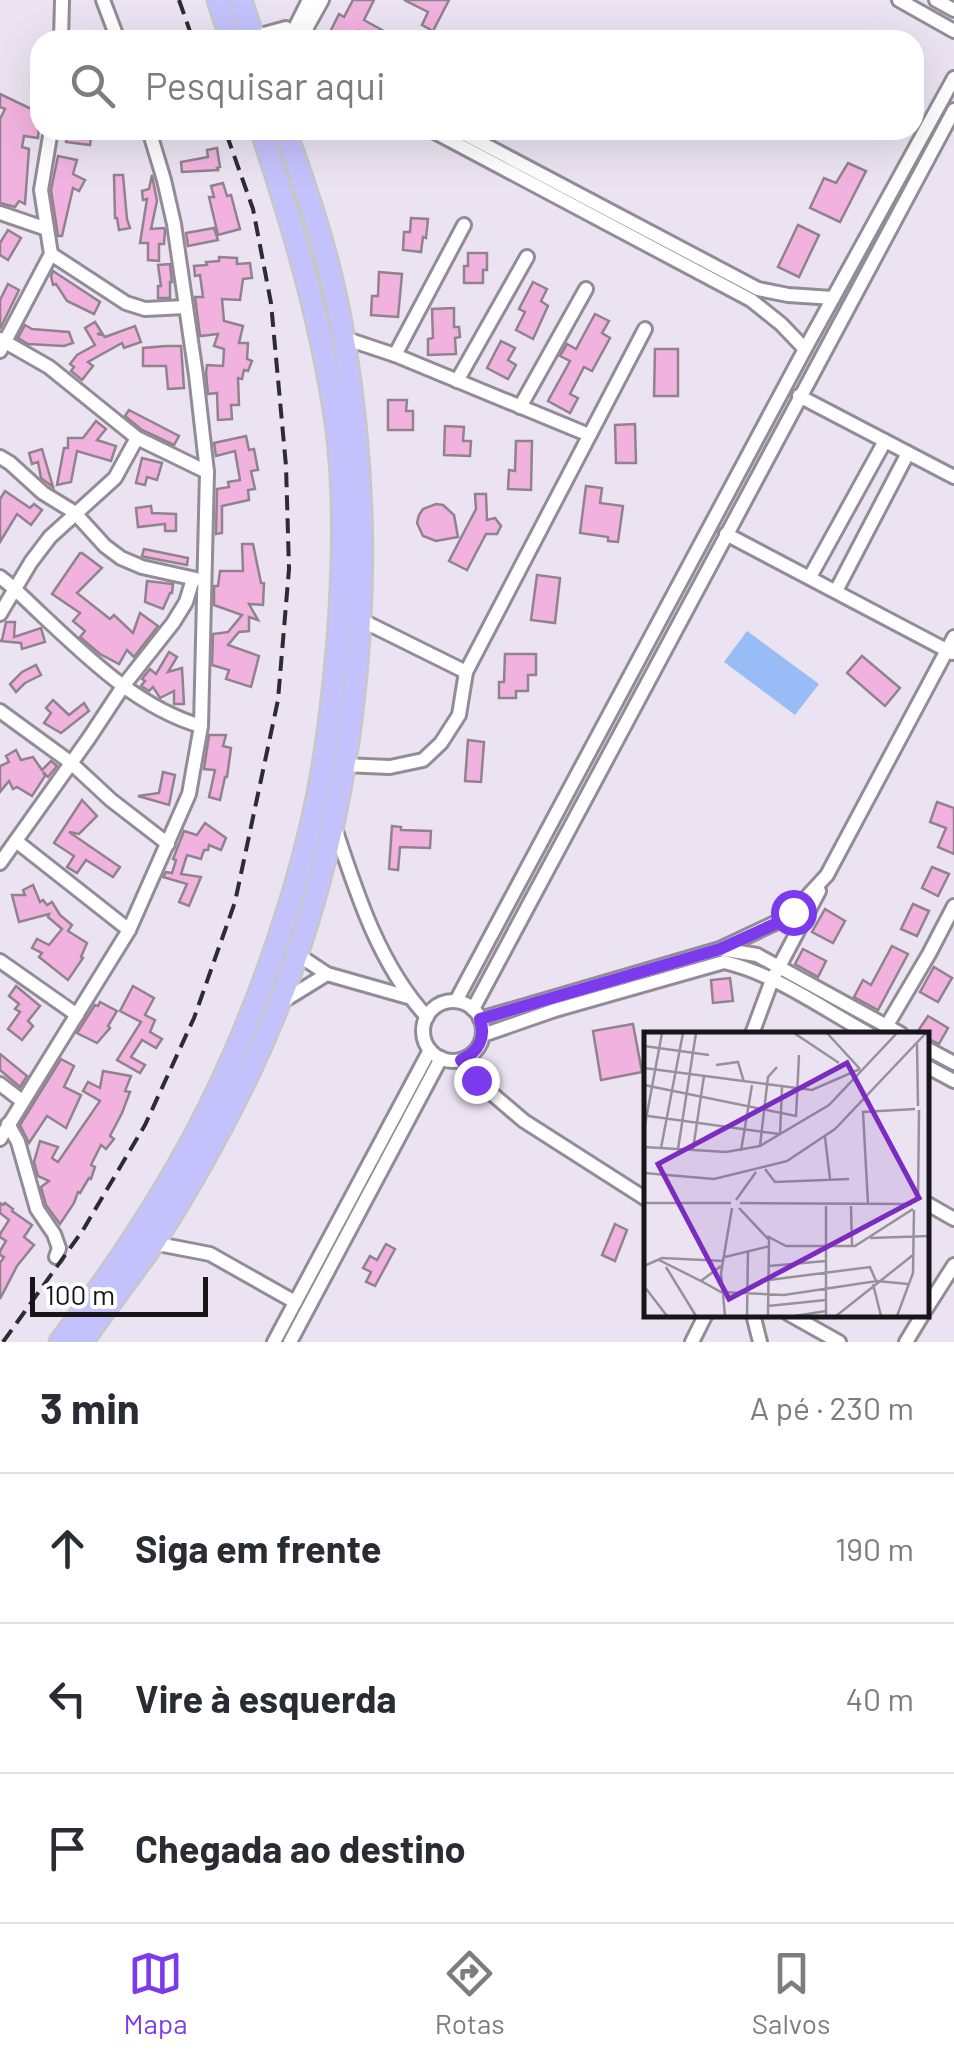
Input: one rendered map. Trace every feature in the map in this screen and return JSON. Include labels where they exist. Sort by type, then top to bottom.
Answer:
[{"type":"highway","points":[[218,0],[228,30]]},
{"type":"highway","points":[[241,0],[251,30]]},
{"type":"highway","points":[[60,1342],[156,1202],[210,1106],[245,1028],[273,951],[299,872],[321,778],[334,686],[342,576],[337,432],[308,282],[264,140]]},
{"type":"highway","points":[[82,1342],[153,1243],[246,1078],[296,954],[334,823],[360,620],[362,499],[344,338],[307,190],[289,140]]},
{"type":"street","points":[[61,30],[62,0]]},
{"type":"street","points":[[103,0],[114,30]]},
{"type":"street","points":[[301,30],[309,0]]},
{"type":"street","points":[[305,30],[322,0]]},
{"type":"street","points":[[899,0],[954,31]]},
{"type":"street","points":[[936,0],[954,10]]},
{"type":"street","points":[[924,133],[954,78]]},
{"type":"street","points":[[828,875],[793,912],[720,949],[477,1014],[456,1001],[439,1005],[427,1017],[424,1034],[436,1054],[451,1061],[476,1051],[482,1035],[477,1014],[726,534],[954,110]]},
{"type":"street","points":[[49,140],[41,190],[51,254],[2,344],[22,350],[49,367],[137,438],[207,472]]},
{"type":"street","points":[[0,1139],[130,930],[189,794],[201,726],[199,580],[207,472],[174,224],[152,140]]},
{"type":"street","points":[[451,140],[679,254],[758,288],[833,298]]},
{"type":"street","points":[[475,140],[679,254],[750,300],[806,349]]},
{"type":"street","points":[[456,1001],[920,140]]},
{"type":"street","points":[[0,213],[47,230]]},
{"type":"street","points":[[395,355],[464,225]]},
{"type":"street","points":[[51,254],[126,302],[145,309],[185,307]]},
{"type":"street","points":[[457,381],[527,257]]},
{"type":"street","points":[[520,407],[586,289]]},
{"type":"street","points":[[343,765],[390,767],[422,760],[440,743],[459,715],[466,672],[645,329]]},
{"type":"street","points":[[344,338],[589,435]]},
{"type":"street","points":[[799,396],[954,478]]},
{"type":"street","points":[[0,614],[50,537],[115,478],[137,438]]},
{"type":"street","points":[[810,577],[884,441]]},
{"type":"street","points":[[836,591],[908,453]]},
{"type":"street","points":[[0,457],[42,492],[74,512],[121,558],[199,580]]},
{"type":"street","points":[[726,534],[952,647],[776,974],[753,1032]]},
{"type":"street","points":[[0,577],[124,685],[166,714],[201,726]]},
{"type":"street","points":[[0,863],[199,580]]},
{"type":"street","points":[[360,620],[466,672]]},
{"type":"street","points":[[0,711],[70,762],[168,844]]},
{"type":"street","points":[[334,823],[353,883],[386,956],[408,996],[427,1017]]},
{"type":"street","points":[[16,842],[130,930]]},
{"type":"street","points":[[323,870],[353,883]]},
{"type":"street","points":[[886,1026],[954,906]]},
{"type":"street","points":[[720,949],[758,955],[776,974]]},
{"type":"street","points":[[296,954],[327,974],[408,996]]},
{"type":"street","points":[[0,961],[77,1015]]},
{"type":"street","points":[[482,1035],[554,1010],[724,962],[776,974],[819,998],[865,1032]]},
{"type":"street","points":[[278,1004],[327,974]]},
{"type":"street","points":[[819,998],[855,1009],[897,1032]]},
{"type":"street","points":[[848,1023],[855,1009]]},
{"type":"street","points":[[931,1050],[954,1063]]},
{"type":"street","points":[[274,1342],[436,1054]]},
{"type":"street","points":[[290,1342],[436,1054]]},
{"type":"street","points":[[461,1060],[476,1080],[524,1121],[644,1199]]},
{"type":"street","points":[[929,1067],[954,1081]]},
{"type":"street","points":[[0,1084],[22,1101]]},
{"type":"street","points":[[8,1124],[18,1142],[37,1209],[54,1234],[59,1248],[56,1257]]},
{"type":"street","points":[[929,1205],[954,1219]]},
{"type":"street","points":[[153,1243],[210,1254],[296,1302]]},
{"type":"street","points":[[929,1306],[954,1265]]},
{"type":"street","points":[[692,1342],[704,1317]]},
{"type":"street","points":[[754,1317],[760,1342]]},
{"type":"street","points":[[794,1317],[839,1342]]},
{"type":"street","points":[[906,1342],[922,1317]]},
{"type":"water","points":[[747,631],[819,684],[795,715],[724,662]]},
{"type":"building","points":[[353,0],[374,0],[364,20],[382,30],[331,30],[339,14],[344,17]]},
{"type":"building","points":[[404,0],[449,0],[434,30],[422,25],[428,12]]},
{"type":"building","points":[[0,94],[30,108],[30,137],[24,136],[22,147],[29,149],[25,204],[19,201],[15,207],[0,203],[0,119],[5,109],[0,107]]},
{"type":"building","points":[[66,140],[91,140],[90,145]]},
{"type":"building","points":[[217,148],[218,170],[182,172],[181,162],[208,157],[207,150]]},
{"type":"building","points":[[58,156],[77,160],[73,174],[85,180],[79,191],[73,188],[62,236],[58,236],[51,190]]},
{"type":"building","points":[[848,163],[866,171],[840,222],[810,208],[824,178],[836,183]]},
{"type":"building","points":[[114,175],[123,175],[130,228],[119,230],[115,218]]},
{"type":"building","points":[[152,175],[157,201],[151,229],[165,230],[164,244],[159,244],[159,261],[148,260],[148,243],[140,243],[147,199],[143,200],[142,191],[149,189]]},
{"type":"building","points":[[223,183],[227,196],[231,195],[240,229],[218,235],[209,197],[214,197],[211,186]]},
{"type":"building","points":[[411,218],[428,219],[421,252],[403,250],[404,232],[410,232]]},
{"type":"building","points":[[798,225],[819,235],[799,277],[778,267]]},
{"type":"building","points":[[214,228],[218,240],[188,246],[186,233]]},
{"type":"building","points":[[8,230],[21,238],[8,260],[0,255],[0,243]]},
{"type":"building","points":[[468,253],[487,253],[483,283],[464,283]]},
{"type":"building","points":[[219,257],[237,258],[237,264],[250,263],[252,278],[243,279],[240,300],[222,299],[224,321],[243,326],[239,343],[248,343],[247,359],[252,361],[242,379],[238,378],[239,405],[231,405],[232,419],[218,420],[217,393],[208,394],[206,373],[207,365],[223,366],[224,349],[214,346],[218,334],[200,336],[195,297],[203,297],[200,275],[195,276],[194,266],[219,261]]},
{"type":"building","points":[[170,264],[170,298],[158,298],[158,265]]},
{"type":"building","points":[[53,271],[100,302],[94,314],[67,301],[53,285]]},
{"type":"building","points":[[379,272],[402,274],[398,317],[371,315],[372,296],[378,296]]},
{"type":"building","points":[[533,282],[547,289],[541,301],[548,306],[533,339],[516,330],[525,312],[519,309]]},
{"type":"building","points":[[8,284],[19,290],[0,329],[0,300]]},
{"type":"building","points":[[454,308],[454,327],[459,327],[460,337],[455,338],[456,354],[428,355],[428,339],[433,338],[432,309]]},
{"type":"building","points":[[595,314],[609,321],[602,333],[610,338],[592,371],[584,367],[570,394],[578,398],[570,413],[548,401],[570,361],[560,356],[567,344],[576,349]]},
{"type":"building","points":[[95,322],[102,333],[97,334],[105,337],[135,326],[141,342],[124,348],[122,343],[88,362],[93,366],[82,380],[71,371],[74,367],[70,364],[95,345],[85,328]]},
{"type":"building","points":[[25,325],[69,332],[73,343],[28,344],[18,338]]},
{"type":"building","points":[[501,341],[515,348],[508,360],[516,365],[508,379],[487,368]]},
{"type":"building","points":[[181,346],[184,388],[168,389],[166,366],[143,366],[143,348]]},
{"type":"building","points":[[655,349],[678,349],[678,396],[654,396]]},
{"type":"building","points":[[388,400],[407,400],[406,411],[413,411],[413,430],[388,430]]},
{"type":"building","points":[[129,410],[179,436],[174,445],[142,430],[125,416]]},
{"type":"building","points":[[96,421],[106,429],[97,440],[116,446],[111,461],[77,451],[71,482],[57,485],[68,438],[83,438]]},
{"type":"building","points":[[635,424],[636,463],[616,463],[615,425]]},
{"type":"building","points":[[445,426],[464,427],[463,441],[471,441],[470,456],[444,455]]},
{"type":"building","points":[[246,436],[249,450],[254,449],[258,470],[251,471],[255,489],[248,490],[249,500],[222,506],[222,533],[216,534],[217,489],[240,480],[235,451],[216,456],[214,443]]},
{"type":"building","points":[[516,441],[532,441],[531,490],[508,489],[509,470],[515,471]]},
{"type":"building","points":[[42,449],[53,487],[41,478],[38,462],[32,464],[29,453]]},
{"type":"building","points":[[142,458],[162,463],[157,480],[147,477],[145,485],[136,483]]},
{"type":"building","points":[[586,486],[602,488],[600,503],[623,506],[618,542],[580,533]]},
{"type":"building","points":[[5,491],[30,508],[34,504],[42,510],[31,525],[17,514],[0,542],[0,499]]},
{"type":"building","points":[[475,494],[486,494],[487,520],[495,518],[501,526],[497,534],[486,534],[467,570],[449,561],[476,509]]},
{"type":"building","points":[[436,504],[454,515],[458,537],[436,541],[423,536],[417,523],[419,515]]},
{"type":"building","points":[[151,506],[152,513],[176,514],[176,531],[165,531],[165,524],[138,527],[136,508]]},
{"type":"building","points":[[242,544],[253,544],[264,583],[263,605],[249,604],[258,620],[249,617],[249,631],[239,632],[228,645],[259,656],[251,687],[226,679],[229,670],[212,665],[213,634],[228,632],[242,615],[214,605],[214,586],[218,586],[220,571],[243,571]]},
{"type":"building","points":[[144,549],[188,558],[187,565],[142,556]]},
{"type":"building","points":[[80,553],[102,568],[77,593],[110,619],[114,615],[133,633],[140,613],[158,626],[134,657],[127,650],[119,664],[80,637],[85,631],[73,621],[80,613],[52,594]]},
{"type":"building","points":[[537,575],[560,578],[555,623],[531,620]]},
{"type":"building","points":[[147,581],[173,584],[163,609],[145,602]]},
{"type":"building","points":[[6,622],[15,622],[14,637],[41,628],[45,642],[22,649],[21,643],[0,641]]},
{"type":"building","points":[[169,652],[177,657],[168,672],[182,668],[184,704],[174,704],[174,691],[160,698],[153,687],[149,691],[141,686],[150,669],[156,674]]},
{"type":"building","points":[[505,654],[536,654],[536,675],[528,675],[528,691],[516,691],[516,698],[499,698]]},
{"type":"building","points":[[862,656],[900,688],[885,706],[847,673]]},
{"type":"building","points":[[36,665],[41,675],[16,692],[10,684]]},
{"type":"building","points":[[53,700],[69,715],[84,703],[89,711],[61,733],[44,723],[51,713],[46,708]]},
{"type":"building","points":[[209,735],[226,735],[223,746],[231,748],[220,800],[209,797],[215,770],[204,769]]},
{"type":"building","points":[[468,740],[484,742],[481,782],[465,781]]},
{"type":"building","points":[[16,750],[21,760],[33,757],[42,770],[51,761],[57,766],[48,777],[43,772],[45,776],[32,796],[17,787],[13,789],[9,781],[0,792],[0,766],[9,762],[6,756]]},
{"type":"building","points":[[163,772],[175,775],[169,805],[138,796],[159,793]]},
{"type":"building","points":[[82,800],[97,816],[79,834],[69,832],[120,867],[113,877],[86,860],[77,873],[67,867],[74,856],[54,843]]},
{"type":"building","points":[[937,802],[954,808],[954,854],[938,847],[946,828],[930,822]]},
{"type":"building","points":[[205,823],[226,838],[221,850],[209,845],[201,859],[187,855],[181,874],[201,877],[189,906],[179,902],[187,884],[163,877],[166,872],[172,873],[184,831],[197,835]]},
{"type":"building","points":[[392,826],[431,831],[430,848],[400,847],[398,870],[389,869]]},
{"type":"building","points":[[932,867],[949,874],[938,896],[922,888]]},
{"type":"building","points":[[33,885],[40,902],[52,902],[72,925],[68,931],[87,943],[83,958],[68,980],[32,948],[37,939],[49,945],[62,929],[49,914],[19,922],[12,895],[25,895],[23,890]]},
{"type":"building","points":[[913,904],[929,911],[917,936],[901,929]]},
{"type":"building","points":[[825,909],[845,921],[833,943],[812,932]]},
{"type":"building","points":[[892,946],[908,954],[878,1010],[854,997],[863,980],[871,985]]},
{"type":"building","points":[[803,949],[826,961],[818,977],[795,964]]},
{"type":"building","points":[[934,967],[952,978],[938,1002],[920,992]]},
{"type":"building","points":[[730,978],[733,1001],[713,1003],[711,980]]},
{"type":"building","points":[[16,986],[40,1006],[28,1021],[33,1026],[22,1040],[8,1029],[20,1012],[15,1009],[19,1004],[9,996]]},
{"type":"building","points":[[133,986],[154,998],[145,1015],[155,1020],[150,1032],[162,1039],[156,1048],[142,1040],[131,1057],[145,1065],[140,1073],[117,1060],[141,1022],[120,1011]]},
{"type":"building","points":[[100,1002],[117,1011],[110,1028],[97,1043],[77,1033]]},
{"type":"building","points":[[928,1016],[948,1028],[939,1044],[929,1039],[929,1032],[917,1032]]},
{"type":"building","points":[[633,1024],[642,1072],[601,1080],[593,1031]]},
{"type":"building","points":[[0,1054],[27,1076],[20,1087],[0,1070]]},
{"type":"building","points":[[61,1059],[74,1066],[64,1087],[81,1095],[66,1128],[47,1116],[29,1143],[20,1125]]},
{"type":"building","points":[[103,1071],[131,1076],[125,1091],[130,1092],[110,1136],[114,1139],[106,1149],[101,1145],[91,1165],[95,1167],[91,1179],[78,1192],[60,1224],[46,1205],[41,1187],[49,1181],[38,1176],[34,1162],[40,1141],[58,1147],[52,1158],[58,1162],[100,1101],[83,1091],[88,1082],[100,1088]]},
{"type":"building","points":[[0,1203],[32,1225],[24,1237],[34,1245],[17,1266],[0,1299],[0,1263],[4,1257],[0,1251],[6,1241],[0,1234],[9,1220],[0,1213]]},
{"type":"building","points":[[615,1224],[627,1230],[615,1261],[602,1255]]},
{"type":"building","points":[[386,1244],[395,1249],[375,1286],[366,1282],[371,1272],[363,1268],[370,1256],[377,1260]]},
{"type":"railway","points":[[179,0],[190,30]]},
{"type":"railway","points":[[3,1342],[83,1230],[145,1125],[194,1018],[235,902],[278,700],[289,569],[286,466],[271,303],[253,209],[229,140]]},
{"type":"route","points":[[476,1080],[461,1060],[480,1044],[480,1019],[720,949],[793,912]]}]
